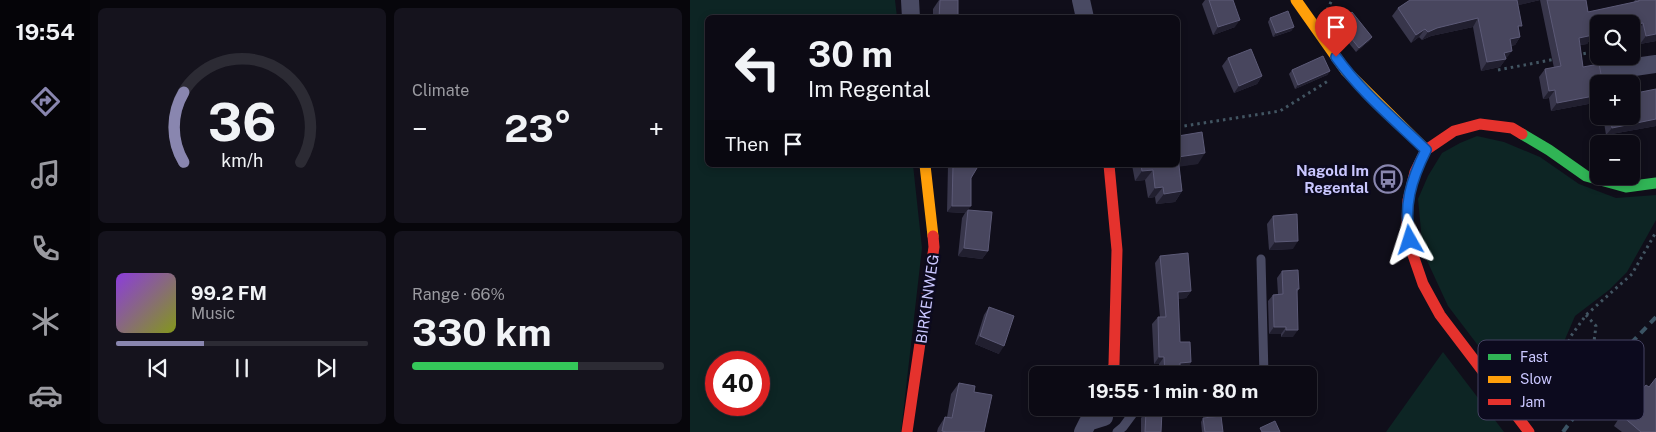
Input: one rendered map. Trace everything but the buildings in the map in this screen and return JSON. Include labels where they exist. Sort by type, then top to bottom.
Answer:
[{"type":"street","points":[[910,0],[911,15]]},
{"type":"street","points":[[1081,0],[1084,15]]},
{"type":"street","points":[[1296,0],[1346,71],[1426,150]]},
{"type":"street","points":[[1640,64],[1656,64]]},
{"type":"street","points":[[1478,365],[1440,315],[1423,284],[1413,255],[1407,224],[1408,200],[1414,172],[1426,150],[1454,131],[1480,124],[1512,128],[1549,150],[1586,176],[1626,187],[1656,184]]},
{"type":"street","name":"BIRKENWEG","points":[[908,432],[934,247],[925,167]]},
{"type":"street","points":[[1109,167],[1117,250],[1114,366]]},
{"type":"street","points":[[1083,432],[1088,422],[1104,419]]},
{"type":"street","points":[[1519,420],[1529,432]]},
{"type":"lane","points":[[1261,259],[1264,366]]},
{"type":"lane","points":[[1117,432],[1131,416]]},
{"type":"path","points":[[1574,56],[1590,53]]},
{"type":"path","points":[[1498,70],[1564,57]]},
{"type":"path","points":[[1180,127],[1280,111],[1346,71]]},
{"type":"path","points":[[1569,340],[1586,315],[1632,274],[1656,232]]},
{"type":"path","points":[[1586,315],[1596,326],[1594,340]]},
{"type":"green space","points":[[690,0],[895,0],[897,15],[705,15],[705,167],[913,167],[922,248],[901,432],[690,432]]},
{"type":"green space","points":[[1477,136],[1504,142],[1540,157],[1579,184],[1616,198],[1656,195],[1656,220],[1627,272],[1609,290],[1575,316],[1565,340],[1478,340],[1478,345],[1448,306],[1423,252],[1418,199],[1428,176],[1442,153]]},
{"type":"green space","points":[[1443,352],[1478,398],[1478,420],[1495,420],[1504,432],[1386,432]]},
{"type":"railway","points":[[1634,340],[1656,317]]},
{"type":"railway","points":[[1563,432],[1572,420]]},
{"type":"traffic: fast","points":[[1522,134],[1586,176],[1626,187],[1656,183]]},
{"type":"traffic: slow","points":[[1296,0],[1346,71],[1426,150]]},
{"type":"traffic: slow","points":[[925,167],[933,236]]},
{"type":"traffic: jam","points":[[1478,365],[1440,315],[1423,284],[1413,255],[1407,224],[1408,200],[1415,172],[1426,150],[1454,131],[1480,124],[1512,128],[1522,134]]},
{"type":"traffic: jam","points":[[1109,167],[1117,250],[1114,366]]},
{"type":"traffic: jam","points":[[907,432],[934,247],[933,236]]},
{"type":"traffic: jam","points":[[1520,420],[1529,432]]},
{"type":"place","name":"Nagold Im Regental","points":[[1388,179]]},
{"type":"route","points":[[1336,57],[1346,71],[1370,96],[1426,150],[1414,172],[1408,200],[1407,224],[1410,240]]}]
